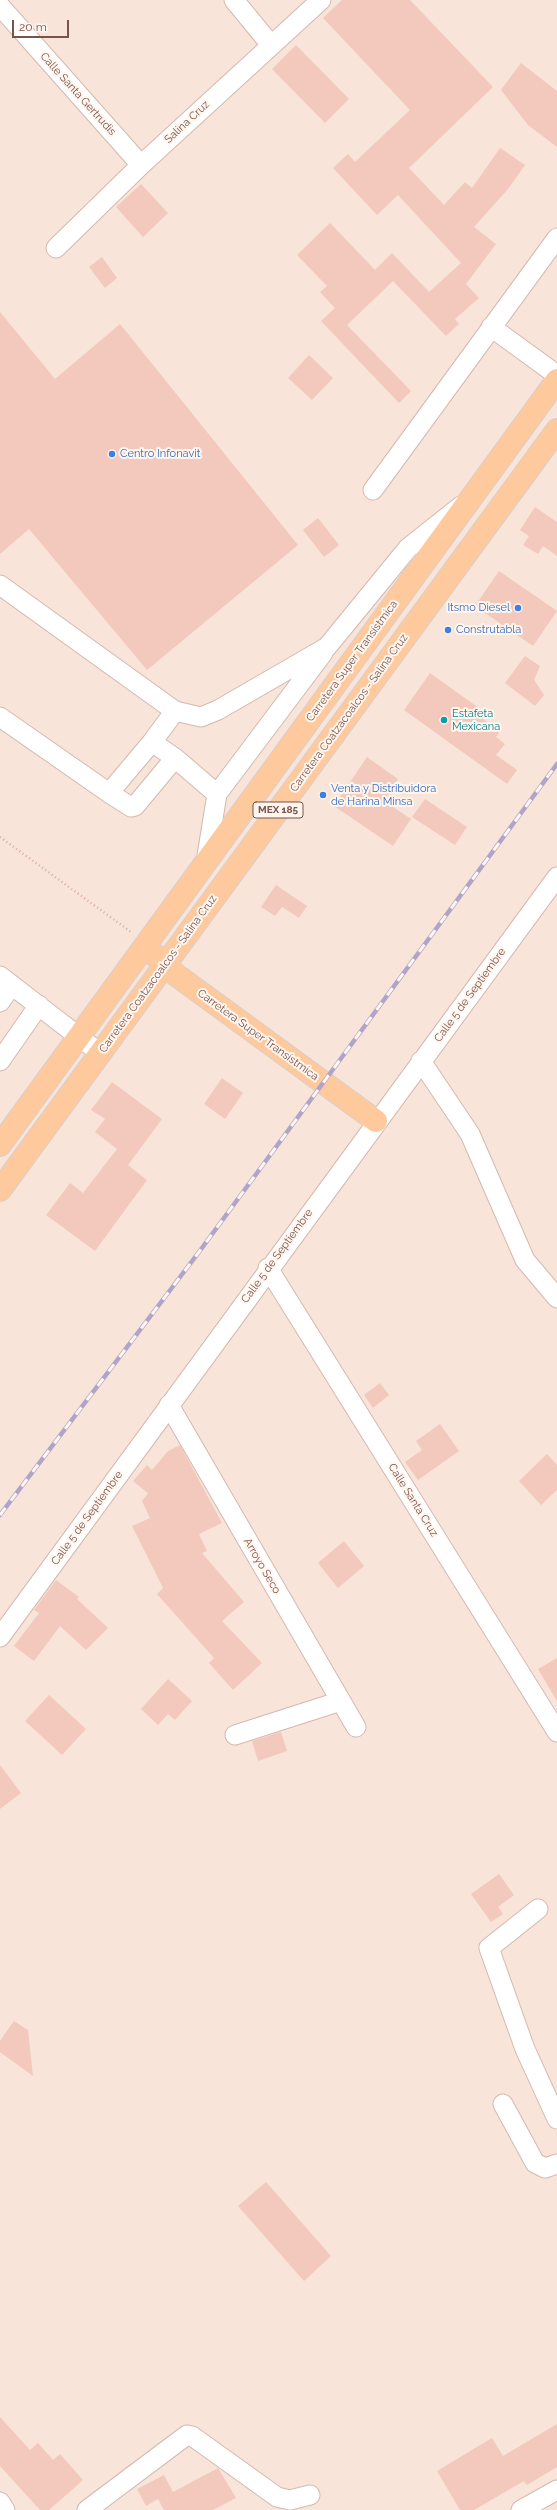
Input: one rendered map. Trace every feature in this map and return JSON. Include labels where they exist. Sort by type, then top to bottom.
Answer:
[{"type":"main road","name":"Carretera Super Transístmica","points":[[0,1145],[78,1035],[557,380]]},
{"type":"main road","name":"Carretera Coatzacoalcos - Salina Cruz","points":[[0,1190],[557,430]]},
{"type":"main road","name":"Carretera Super Transístmica","points":[[146,942],[164,966],[376,1121]]},
{"type":"street","points":[[234,0],[271,44]]},
{"type":"street","name":"Salina Cruz","points":[[56,248],[141,165],[271,44],[321,0]]},
{"type":"street","name":"Calle Santa Gertrudis","points":[[0,6],[141,165]]},
{"type":"street","points":[[373,490],[491,327],[555,245]]},
{"type":"street","points":[[491,327],[557,375]]},
{"type":"street","points":[[206,862],[217,794],[328,647],[408,548],[472,497]]},
{"type":"street","points":[[0,585],[175,711],[201,717],[218,710],[328,647]]},
{"type":"street","points":[[108,793],[152,742],[175,711]]},
{"type":"street","points":[[0,717],[108,793],[131,807],[135,806],[175,758]]},
{"type":"street","points":[[152,742],[175,758],[217,794]]},
{"type":"street","name":"Calle 5 de Septiembre","points":[[0,1637],[268,1268],[557,877]]},
{"type":"street","points":[[0,1002],[6,980],[100,1053]]},
{"type":"street","points":[[0,1061],[39,1005]]},
{"type":"street","points":[[421,1061],[470,1134],[526,1260],[557,1298]]},
{"type":"street","name":"Calle Santa Cruz","points":[[268,1268],[557,1732]]},
{"type":"street","name":"Arroyo Seco","points":[[169,1405],[356,1727]]},
{"type":"street","points":[[235,1735],[341,1701]]},
{"type":"street","points":[[538,1909],[489,1948],[525,2049],[557,2119]]},
{"type":"street","points":[[503,2104],[535,2163],[544,2168],[557,2164]]},
{"type":"street","points":[[87,2510],[188,2435],[192,2436],[277,2497],[290,2500],[310,2495]]},
{"type":"street","points":[[521,2510],[557,2490]]},
{"type":"street","points":[[0,2502],[6,2510]]},
{"type":"path","points":[[0,837],[146,942]]},
{"type":"shaded area","points":[[0,0],[557,0],[557,2510],[0,2510]]},
{"type":"building","points":[[342,0],[410,0],[493,87],[409,168],[444,205],[465,182],[472,188],[500,148],[525,165],[508,189],[474,227],[496,244],[466,284],[479,298],[455,319],[459,324],[446,336],[393,281],[347,325],[411,391],[399,403],[321,321],[335,308],[320,292],[327,286],[297,255],[330,223],[375,270],[392,253],[429,292],[461,263],[398,195],[377,215],[333,168],[348,154],[355,162],[410,110],[323,18]]},
{"type":"building","points":[[296,45],[349,99],[325,123],[272,69]]},
{"type":"building","points":[[521,63],[557,91],[557,147],[528,125],[501,90]]},
{"type":"building","points":[[141,184],[168,213],[143,237],[116,207]]},
{"type":"building","points":[[102,257],[117,278],[105,288],[89,267]]},
{"type":"building","name":"Centro Infonavit","points":[[0,312],[55,379],[120,324],[298,545],[147,670],[29,529],[0,554]]},
{"type":"building","points":[[309,355],[333,378],[312,400],[288,378]]},
{"type":"building","points":[[535,507],[557,522],[557,556],[543,546],[538,554],[523,545],[529,536],[520,530]]},
{"type":"building","points":[[318,518],[339,545],[324,557],[303,530]]},
{"type":"building","points":[[499,571],[557,611],[533,646],[475,606]]},
{"type":"building","points":[[525,656],[540,666],[534,680],[544,695],[535,706],[505,683]]},
{"type":"building","name":"Estafeta Mexicana","points":[[430,673],[479,708],[475,713],[500,731],[496,737],[505,744],[496,755],[517,770],[507,784],[404,710]]},
{"type":"building","points":[[367,757],[398,779],[384,801],[411,819],[393,846],[334,806]]},
{"type":"building","points":[[425,799],[467,827],[455,845],[412,817]]},
{"type":"building","points":[[276,885],[307,906],[299,918],[282,907],[275,916],[261,907]]},
{"type":"building","points":[[222,1078],[243,1093],[225,1119],[204,1104]]},
{"type":"building","points":[[112,1082],[162,1119],[128,1165],[147,1180],[95,1251],[46,1215],[70,1183],[83,1193],[117,1149],[95,1132],[105,1119],[91,1110]]},
{"type":"building","points":[[380,1383],[389,1395],[373,1408],[364,1395]]},
{"type":"building","points":[[440,1424],[459,1451],[418,1480],[405,1462],[422,1450],[416,1441]]},
{"type":"building","points":[[180,1445],[222,1523],[199,1534],[207,1551],[202,1553],[244,1602],[222,1621],[262,1663],[233,1690],[209,1663],[214,1658],[157,1594],[163,1588],[132,1526],[150,1518],[142,1501],[148,1493],[133,1481],[147,1465],[152,1470],[168,1451]]},
{"type":"building","points":[[547,1454],[557,1465],[557,1490],[541,1505],[519,1481]]},
{"type":"building","points":[[344,1541],[364,1566],[338,1588],[318,1563]]},
{"type":"building","points":[[56,1580],[79,1597],[77,1599],[108,1628],[86,1650],[60,1626],[34,1661],[14,1646],[39,1613],[34,1610]]},
{"type":"building","points":[[557,1658],[557,1701],[538,1669]]},
{"type":"building","points":[[168,1679],[192,1701],[175,1720],[168,1714],[158,1725],[141,1709]]},
{"type":"building","points":[[49,1695],[86,1729],[62,1755],[25,1721]]},
{"type":"building","points":[[281,1732],[287,1751],[258,1761],[252,1741]]},
{"type":"building","points":[[0,1765],[21,1793],[0,1809]]},
{"type":"building","points":[[499,1874],[514,1895],[498,1907],[503,1914],[491,1922],[471,1894]]},
{"type":"building","points":[[14,2021],[28,2030],[33,2076],[0,2052],[0,2041]]},
{"type":"building","points":[[266,2182],[331,2256],[304,2281],[238,2206]]},
{"type":"building","points":[[0,2417],[30,2450],[38,2443],[53,2460],[60,2454],[83,2480],[49,2510],[40,2510],[0,2466]]},
{"type":"building","points":[[557,2424],[557,2467],[527,2485],[524,2481],[474,2510],[460,2510],[437,2471],[492,2438],[503,2456]]},
{"type":"building","points":[[218,2468],[236,2498],[213,2510],[164,2510],[158,2499],[146,2506],[137,2489],[164,2475],[173,2492]]},
{"type":"railway","points":[[0,1515],[199,1252],[557,764]]},
{"type":"place","name":"Centro Infonavit","points":[[112,454]]},
{"type":"place","name":"Itsmo Diesel","points":[[518,608]]},
{"type":"place","name":"Construtabla","points":[[448,630]]},
{"type":"place","name":"Estafeta Mexicana","points":[[444,720]]},
{"type":"place","name":"Venta y Distribuidora de Harina Minsa","points":[[323,795]]}]
